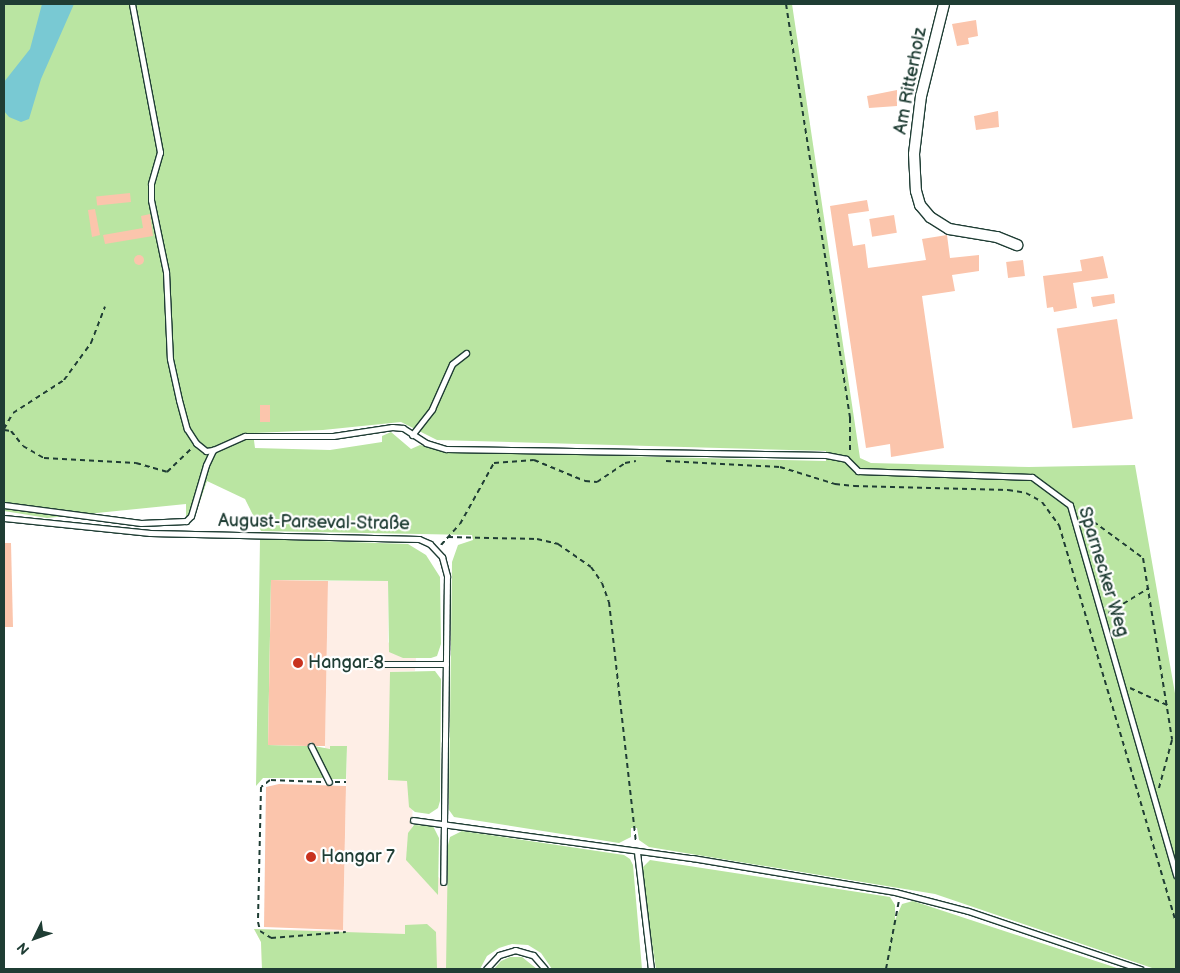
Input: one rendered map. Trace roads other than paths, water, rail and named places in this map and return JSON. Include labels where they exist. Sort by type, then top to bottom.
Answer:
[{"type":"street","name":"Am Ritterholz","points":[[944,4],[921,96],[914,154],[916,191],[920,205],[930,217],[948,229],[997,237],[1017,245]]},
{"type":"lane","points":[[132,4],[160,152],[151,184],[151,200],[166,272],[170,359],[182,410],[196,443],[206,451],[213,450]]},
{"type":"lane","points":[[412,435],[432,409],[452,364],[466,353]]},
{"type":"lane","name":"Sparnecker Weg","points":[[213,450],[244,436],[333,436],[392,427],[403,428],[412,435],[446,449],[645,450],[826,455],[846,460],[858,471],[1032,477],[1070,504],[1176,875]]},
{"type":"lane","points":[[4,505],[141,523],[186,521],[192,516],[206,465],[213,450]]},
{"type":"lane","name":"August-Parseval-Straße","points":[[4,518],[150,533],[419,539],[442,557],[447,576],[446,664]]},
{"type":"lane","points":[[341,664],[446,664],[443,882]]},
{"type":"lane","points":[[311,746],[329,782]]},
{"type":"lane","points":[[413,820],[443,822],[900,893],[968,911],[1140,969]]},
{"type":"lane","points":[[637,852],[649,969]]},
{"type":"lane","points":[[486,969],[499,955],[515,950],[533,955],[545,969]]},
{"type":"water","points":[[42,4],[74,4],[41,79],[29,119],[21,122],[9,117],[4,111],[4,82],[30,49]]},
{"type":"place","name":"Hangar 8","points":[[298,663]]},
{"type":"place","name":"Hangar 7","points":[[311,857]]}]
